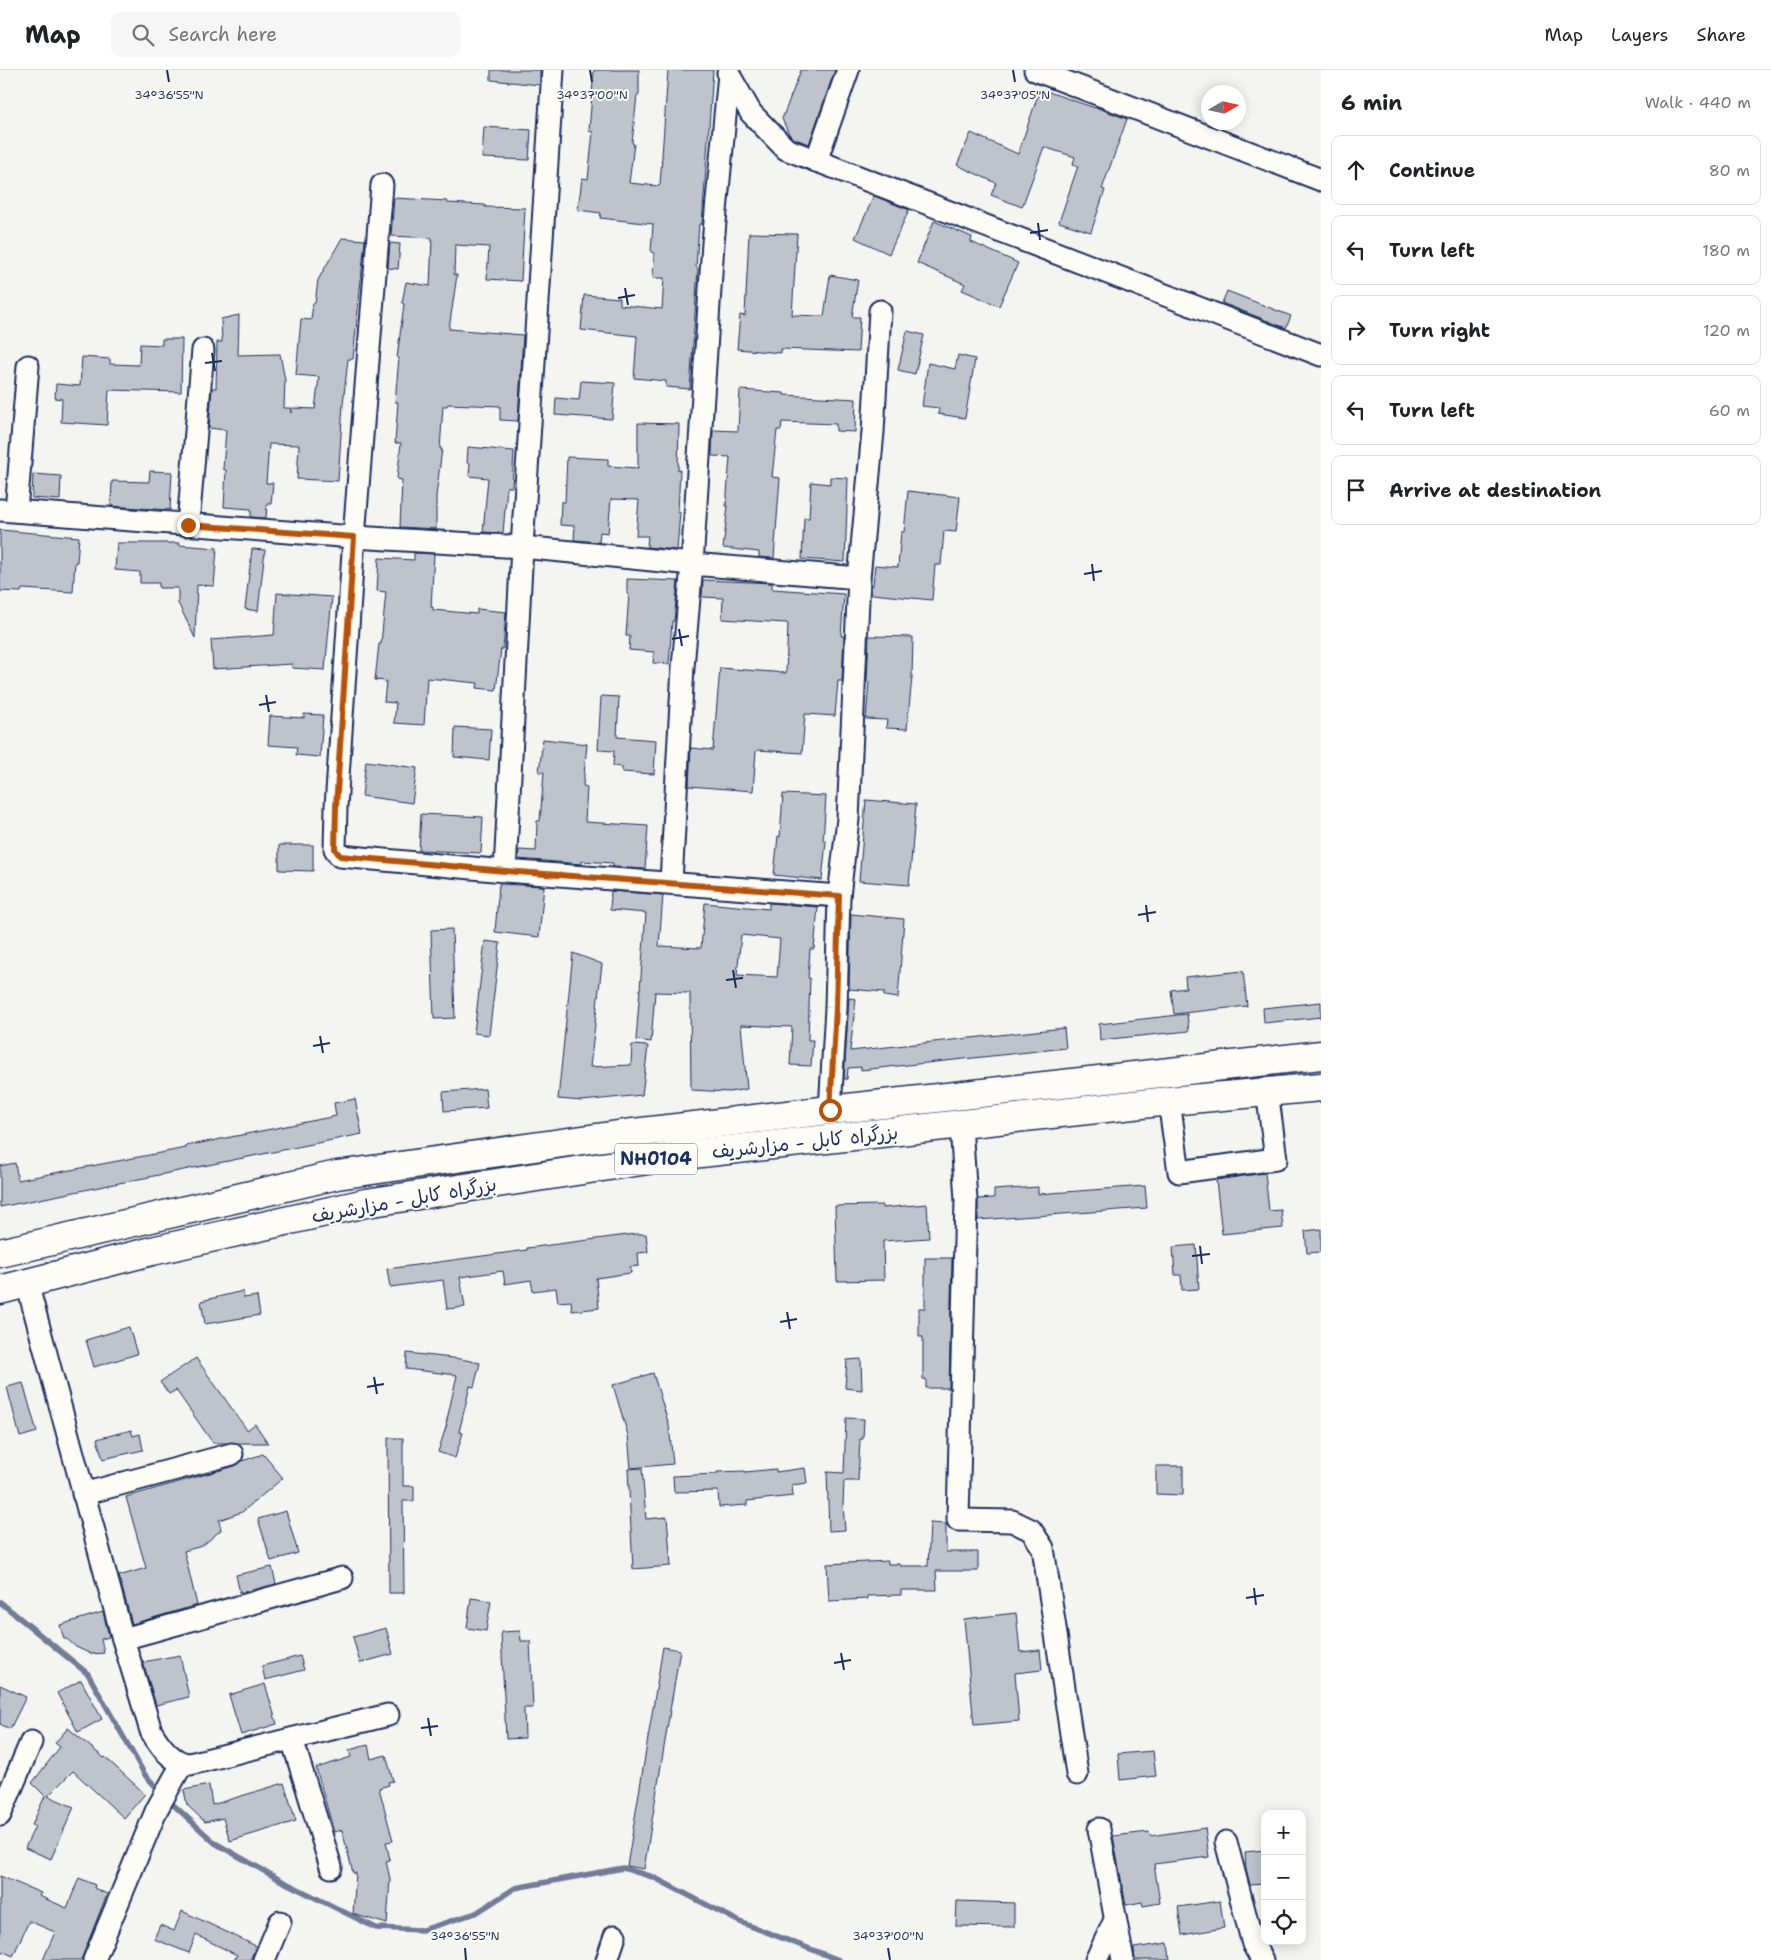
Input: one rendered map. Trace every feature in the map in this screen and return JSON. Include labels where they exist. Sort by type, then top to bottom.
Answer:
[{"type":"highway","name":"بزرگراه کابل - مزارشریف","points":[[0,1253],[337,1175],[625,1134],[1321,1055]]},
{"type":"highway","points":[[1165,1072],[1169,1101]]},
{"type":"highway","name":"بزرگراه کابل - مزارشریف","points":[[0,1290],[152,1251],[366,1203],[674,1156],[1169,1101],[1321,1087]]},
{"type":"highway","points":[[958,1096],[961,1125]]},
{"type":"highway","points":[[520,1149],[524,1179]]},
{"type":"street","points":[[505,871],[522,547],[553,70]]},
{"type":"street","points":[[816,160],[848,70]]},
{"type":"street","points":[[1036,70],[1321,180]]},
{"type":"street","points":[[728,72],[751,113],[786,149],[1321,355]]},
{"type":"street","points":[[671,882],[683,667],[692,564],[713,243],[728,72]]},
{"type":"street","points":[[382,185],[354,537],[336,807],[335,849],[340,856],[505,871],[839,896]]},
{"type":"street","points":[[830,1110],[836,1008],[839,896],[848,818],[859,578],[872,432],[880,311]]},
{"type":"street","points":[[188,525],[203,350]]},
{"type":"street","points":[[28,366],[8,511],[354,537],[522,547],[859,578]]},
{"type":"street","points":[[1169,1101],[1179,1172],[1276,1159],[1267,1091]]},
{"type":"street","points":[[961,1125],[966,1200],[958,1520],[1012,1521],[1031,1530],[1043,1548],[1078,1774]]},
{"type":"street","points":[[27,1283],[123,1639],[151,1731],[179,1770]]},
{"type":"street","points":[[84,1494],[232,1454]]},
{"type":"street","points":[[123,1639],[342,1578]]},
{"type":"street","points":[[94,1960],[157,1809],[179,1770],[190,1764],[388,1715]]},
{"type":"street","points":[[292,1739],[331,1867]]},
{"type":"street","points":[[0,1815],[31,1742]]},
{"type":"street","points":[[1099,1829],[1123,1960]]},
{"type":"street","points":[[1226,1842],[1253,1944],[1262,1960]]},
{"type":"street","points":[[1096,1960],[1115,1920]]},
{"type":"street","points":[[264,1960],[280,1922]]},
{"type":"street","points":[[607,1960],[615,1936]]},
{"type":"building","points":[[491,70],[540,70],[540,85],[491,80]]},
{"type":"building","points":[[594,70],[639,70],[639,95],[637,95],[629,183],[658,186],[660,185],[668,70],[713,70],[702,224],[699,224],[690,389],[666,387],[666,381],[634,378],[637,336],[581,330],[584,295],[620,298],[620,305],[662,309],[664,278],[653,278],[654,253],[651,252],[653,224],[600,218],[601,213],[578,210],[582,178],[588,179],[593,132],[589,131]]},
{"type":"building","points":[[801,70],[835,70],[809,144],[793,138],[782,119]]},
{"type":"building","points":[[1040,89],[1127,119],[1102,189],[1105,190],[1091,232],[1059,222],[1078,166],[1073,164],[1075,157],[1044,147],[1022,207],[991,195],[996,183],[957,165],[971,133],[1018,154]]},
{"type":"building","points":[[484,127],[531,130],[529,160],[482,158]]},
{"type":"building","points":[[874,196],[909,210],[889,254],[855,238]]},
{"type":"building","points":[[394,198],[447,201],[447,203],[485,205],[485,207],[525,208],[521,281],[487,279],[489,247],[455,245],[454,275],[457,275],[449,329],[523,335],[518,421],[500,420],[500,406],[448,404],[443,406],[440,449],[442,449],[436,496],[436,529],[400,527],[402,480],[397,479],[401,443],[395,443],[398,402],[395,402],[399,358],[397,358],[404,304],[402,303],[406,282],[430,286],[432,238],[391,236]]},
{"type":"building","points":[[934,221],[972,237],[971,242],[1018,263],[999,306],[962,290],[965,284],[917,263]]},
{"type":"building","points":[[749,233],[797,234],[792,315],[824,316],[830,275],[858,280],[852,317],[860,317],[858,352],[781,349],[781,353],[737,349],[740,315],[745,316]]},
{"type":"building","points":[[342,238],[365,240],[353,359],[348,359],[338,481],[297,479],[299,445],[269,444],[266,483],[273,483],[271,504],[267,504],[266,518],[251,517],[251,509],[224,507],[226,470],[223,469],[226,430],[209,428],[212,388],[216,388],[217,342],[222,342],[221,319],[239,315],[238,355],[280,354],[285,380],[284,408],[290,408],[291,413],[292,408],[315,409],[319,377],[296,375],[301,319],[311,320],[318,280]]},
{"type":"building","points":[[390,243],[400,244],[398,269],[388,268]]},
{"type":"building","points":[[1227,291],[1291,316],[1286,328],[1222,303]]},
{"type":"building","points":[[907,331],[924,335],[915,374],[898,370]]},
{"type":"building","points":[[162,339],[182,339],[181,392],[109,390],[107,425],[61,422],[62,399],[55,398],[56,384],[80,386],[82,357],[110,359],[110,364],[139,365],[140,344],[162,345]]},
{"type":"building","points":[[958,355],[975,359],[965,418],[938,414],[939,408],[922,406],[928,363],[955,369]]},
{"type":"building","points":[[581,381],[615,383],[612,419],[555,415],[556,398],[579,400]]},
{"type":"building","points":[[740,390],[784,393],[784,395],[856,399],[855,432],[836,431],[836,424],[782,422],[781,430],[777,430],[772,477],[780,478],[774,558],[759,557],[759,552],[723,548],[728,506],[726,506],[730,457],[712,456],[713,430],[738,431]]},
{"type":"building","points":[[638,423],[679,424],[678,470],[680,470],[678,512],[680,512],[677,550],[647,547],[648,536],[636,536],[639,500],[611,499],[608,533],[600,532],[599,542],[574,540],[575,526],[560,525],[561,502],[565,502],[567,457],[608,459],[608,466],[638,468]]},
{"type":"building","points":[[468,447],[514,451],[512,487],[507,487],[503,533],[483,532],[488,478],[469,476],[470,463],[467,463]]},
{"type":"building","points":[[150,471],[172,472],[170,510],[111,506],[112,481],[149,482]]},
{"type":"building","points":[[33,474],[61,476],[60,500],[32,498]]},
{"type":"building","points":[[830,477],[848,478],[845,562],[802,559],[804,518],[809,518],[811,482],[830,484]]},
{"type":"building","points":[[908,491],[960,497],[956,532],[944,531],[941,565],[935,565],[932,600],[872,594],[875,565],[898,567],[901,532],[904,532]]},
{"type":"building","points":[[0,530],[79,537],[73,592],[22,589],[21,592],[0,591]]},
{"type":"building","points":[[117,543],[179,543],[179,545],[217,548],[214,586],[197,585],[195,638],[178,603],[178,588],[159,588],[159,583],[140,583],[140,572],[115,570]]},
{"type":"building","points":[[252,549],[265,550],[258,611],[245,609]]},
{"type":"building","points":[[414,553],[434,554],[431,607],[433,607],[433,610],[477,614],[477,609],[506,612],[503,649],[501,649],[496,690],[477,688],[478,683],[427,678],[424,725],[394,723],[396,703],[384,702],[386,681],[375,680],[386,592],[377,591],[379,558],[414,560]]},
{"type":"building","points":[[627,579],[678,581],[674,621],[672,621],[669,664],[653,663],[654,652],[629,650],[630,636],[626,636],[629,594],[627,594]]},
{"type":"building","points":[[703,580],[772,583],[772,589],[844,594],[841,636],[844,636],[842,681],[838,681],[835,716],[805,714],[802,753],[756,751],[753,791],[689,786],[691,748],[713,750],[720,668],[786,673],[788,624],[722,619],[723,598],[702,597]]},
{"type":"building","points":[[277,593],[332,597],[325,670],[292,668],[292,664],[213,669],[211,640],[274,635]]},
{"type":"building","points":[[869,636],[913,637],[912,677],[907,729],[886,728],[887,720],[866,719],[869,682],[867,682]]},
{"type":"building","points":[[601,696],[619,697],[617,737],[656,740],[654,774],[622,772],[622,767],[613,766],[614,751],[598,750]]},
{"type":"building","points":[[304,714],[323,715],[320,757],[296,755],[297,747],[268,745],[270,716],[304,718]]},
{"type":"building","points":[[455,727],[491,729],[489,760],[454,757]]},
{"type":"building","points":[[543,739],[587,744],[583,786],[587,787],[585,822],[648,826],[645,869],[613,867],[613,863],[582,861],[582,864],[518,859],[519,850],[536,851],[537,821],[540,821],[544,772],[539,772]]},
{"type":"building","points":[[366,761],[417,768],[412,803],[362,796]]},
{"type":"building","points":[[783,794],[826,796],[823,841],[826,841],[822,880],[774,875],[778,836],[780,837]]},
{"type":"building","points":[[866,800],[916,804],[909,885],[859,881]]},
{"type":"building","points":[[421,814],[483,817],[481,853],[419,850]]},
{"type":"building","points":[[279,845],[313,845],[313,871],[279,870]]},
{"type":"building","points":[[499,884],[544,886],[539,937],[495,932]]},
{"type":"building","points":[[611,891],[663,895],[659,946],[701,948],[705,903],[769,909],[769,903],[818,907],[814,949],[810,949],[808,978],[810,978],[808,1040],[813,1040],[811,1066],[790,1065],[792,1027],[741,1025],[747,1089],[729,1092],[691,1090],[690,993],[655,992],[651,1042],[636,1040],[646,913],[610,910]],"holes":[[[741,935],[780,939],[777,977],[737,975]]]},
{"type":"building","points":[[851,914],[904,919],[898,998],[884,996],[884,992],[849,989]]},
{"type":"building","points":[[452,929],[455,1018],[434,1019],[431,930]]},
{"type":"building","points":[[485,941],[500,943],[489,1035],[474,1033]]},
{"type":"building","points":[[573,953],[602,964],[590,1067],[631,1065],[632,1045],[648,1046],[642,1095],[582,1101],[558,1099]]},
{"type":"building","points":[[1243,971],[1247,1006],[1174,1014],[1171,990],[1186,988],[1185,977]]},
{"type":"building","points":[[849,998],[856,999],[850,1051],[1064,1028],[1066,1048],[861,1070],[861,1067],[848,1068],[847,1079],[844,1079]]},
{"type":"building","points":[[1321,1002],[1321,1017],[1264,1023],[1263,1008]]},
{"type":"building","points":[[1187,1014],[1189,1031],[1100,1040],[1099,1024]]},
{"type":"building","points":[[485,1089],[487,1108],[444,1111],[443,1092]]},
{"type":"building","points":[[355,1099],[362,1134],[0,1207],[0,1166],[15,1163],[18,1180],[186,1148],[186,1146],[336,1116],[334,1103]]},
{"type":"building","points":[[1265,1173],[1269,1211],[1281,1210],[1283,1228],[1222,1234],[1216,1180]]},
{"type":"building","points":[[1145,1186],[1147,1208],[978,1220],[978,1199],[994,1198],[994,1190],[1038,1187],[1038,1194]]},
{"type":"building","points":[[927,1204],[929,1238],[883,1241],[884,1280],[837,1281],[835,1206],[882,1205],[882,1208]]},
{"type":"building","points":[[1321,1229],[1321,1252],[1307,1253],[1305,1231]]},
{"type":"building","points":[[646,1234],[648,1252],[638,1253],[639,1266],[630,1267],[631,1273],[596,1278],[599,1308],[572,1311],[571,1301],[558,1302],[556,1288],[533,1291],[531,1280],[505,1284],[503,1271],[460,1277],[465,1307],[447,1309],[443,1280],[390,1287],[387,1269]]},
{"type":"building","points":[[1196,1245],[1199,1289],[1182,1290],[1181,1275],[1175,1275],[1173,1247]]},
{"type":"building","points":[[925,1258],[952,1258],[949,1388],[926,1388],[926,1379],[923,1379],[923,1337],[919,1337],[919,1308],[925,1308]]},
{"type":"building","points":[[243,1291],[244,1298],[257,1296],[260,1315],[205,1324],[201,1301]]},
{"type":"building","points":[[129,1327],[137,1354],[94,1367],[86,1340]]},
{"type":"building","points":[[407,1353],[480,1363],[474,1387],[470,1386],[459,1432],[463,1433],[455,1458],[438,1452],[447,1424],[457,1375],[406,1369]]},
{"type":"building","points":[[196,1358],[247,1430],[255,1424],[268,1443],[213,1443],[176,1390],[169,1394],[160,1382]]},
{"type":"building","points":[[861,1359],[862,1390],[845,1388],[847,1360]]},
{"type":"building","points":[[653,1373],[669,1425],[673,1464],[631,1468],[628,1435],[613,1385]]},
{"type":"building","points":[[23,1383],[37,1432],[20,1437],[7,1387]]},
{"type":"building","points":[[846,1418],[864,1419],[863,1439],[860,1439],[858,1481],[844,1481],[845,1530],[829,1531],[827,1472],[844,1473]]},
{"type":"building","points":[[131,1430],[133,1436],[140,1434],[143,1450],[103,1459],[97,1439]]},
{"type":"building","points":[[388,1438],[403,1438],[403,1486],[414,1486],[414,1501],[403,1501],[404,1593],[389,1593]]},
{"type":"building","points":[[263,1454],[283,1478],[242,1512],[219,1520],[221,1530],[202,1546],[184,1551],[197,1605],[132,1624],[119,1576],[146,1568],[126,1497],[235,1466],[242,1461]]},
{"type":"building","points":[[1156,1466],[1183,1466],[1183,1495],[1156,1494]]},
{"type":"building","points":[[642,1468],[646,1519],[667,1517],[671,1566],[633,1569],[628,1469]]},
{"type":"building","points":[[805,1468],[807,1483],[792,1485],[793,1496],[747,1501],[747,1505],[719,1507],[718,1491],[674,1492],[673,1476],[776,1469],[776,1472]]},
{"type":"building","points":[[286,1511],[298,1553],[271,1561],[258,1519]]},
{"type":"building","points":[[930,1523],[946,1524],[946,1552],[978,1552],[978,1571],[936,1571],[937,1590],[901,1590],[901,1595],[867,1596],[868,1599],[829,1601],[827,1564],[888,1561],[888,1564],[899,1564],[900,1566],[928,1566]]},
{"type":"building","points":[[272,1567],[276,1584],[240,1593],[236,1575]]},
{"type":"building","points":[[471,1598],[491,1601],[486,1631],[467,1628]]},
{"type":"building","points":[[103,1612],[109,1637],[101,1639],[104,1653],[91,1654],[64,1639],[60,1625]]},
{"type":"building","points":[[1016,1613],[1020,1652],[1040,1650],[1042,1670],[1015,1673],[1019,1721],[974,1725],[964,1619]]},
{"type":"building","points":[[386,1628],[393,1654],[360,1663],[353,1637]]},
{"type":"building","points":[[520,1631],[521,1641],[530,1641],[533,1708],[524,1708],[525,1738],[506,1739],[501,1632]]},
{"type":"building","points":[[663,1647],[680,1650],[644,1869],[627,1866]]},
{"type":"building","points":[[180,1655],[189,1697],[156,1705],[143,1662]]},
{"type":"building","points":[[300,1656],[304,1670],[265,1680],[262,1666]]},
{"type":"building","points":[[81,1680],[102,1719],[78,1732],[57,1693]]},
{"type":"building","points":[[265,1684],[277,1724],[241,1735],[229,1695]]},
{"type":"building","points":[[0,1685],[26,1697],[10,1729],[0,1724]]},
{"type":"building","points":[[68,1728],[105,1757],[145,1794],[124,1818],[73,1771],[48,1796],[74,1807],[51,1859],[25,1848],[35,1826],[32,1825],[45,1796],[32,1783],[60,1747],[55,1743]]},
{"type":"building","points":[[368,1745],[371,1759],[386,1755],[393,1781],[388,1782],[389,1785],[379,1788],[393,1841],[386,1842],[390,1860],[386,1861],[390,1879],[387,1924],[353,1914],[356,1873],[353,1873],[342,1830],[334,1832],[316,1768],[351,1757],[349,1750]]},
{"type":"building","points":[[1153,1751],[1156,1776],[1120,1780],[1118,1754]]},
{"type":"building","points":[[284,1783],[296,1821],[230,1841],[223,1818],[205,1822],[187,1805],[184,1790],[209,1785],[212,1805]]},
{"type":"building","points":[[1205,1828],[1209,1857],[1154,1864],[1160,1903],[1143,1906],[1142,1902],[1126,1905],[1113,1836],[1149,1832],[1150,1836]]},
{"type":"building","points":[[1261,1850],[1261,1884],[1250,1885],[1245,1852]]},
{"type":"building","points":[[0,1876],[41,1893],[39,1896],[67,1908],[79,1878],[95,1885],[94,1888],[107,1894],[81,1960],[43,1960],[55,1932],[29,1921],[13,1956],[0,1950]]},
{"type":"building","points":[[957,1901],[1014,1903],[1014,1927],[956,1926]]},
{"type":"building","points":[[1220,1901],[1224,1928],[1182,1935],[1178,1907]]},
{"type":"building","points":[[182,1911],[256,1946],[250,1960],[234,1960],[237,1955],[196,1935],[189,1953],[154,1939],[160,1925],[174,1931]]},
{"type":"building","points":[[1168,1943],[1170,1960],[1135,1960],[1134,1948]]},
{"type":"waterway","points":[[0,1602],[88,1674],[145,1775],[161,1792]]},
{"type":"waterway","points":[[167,1799],[215,1843],[282,1881],[376,1928],[422,1930],[476,1913],[515,1888],[623,1868],[653,1877],[740,1922],[839,1960]]},
{"type":"route","points":[[188,525],[354,537],[336,807],[335,849],[340,856],[505,871],[839,896],[836,1008],[830,1110]]}]
